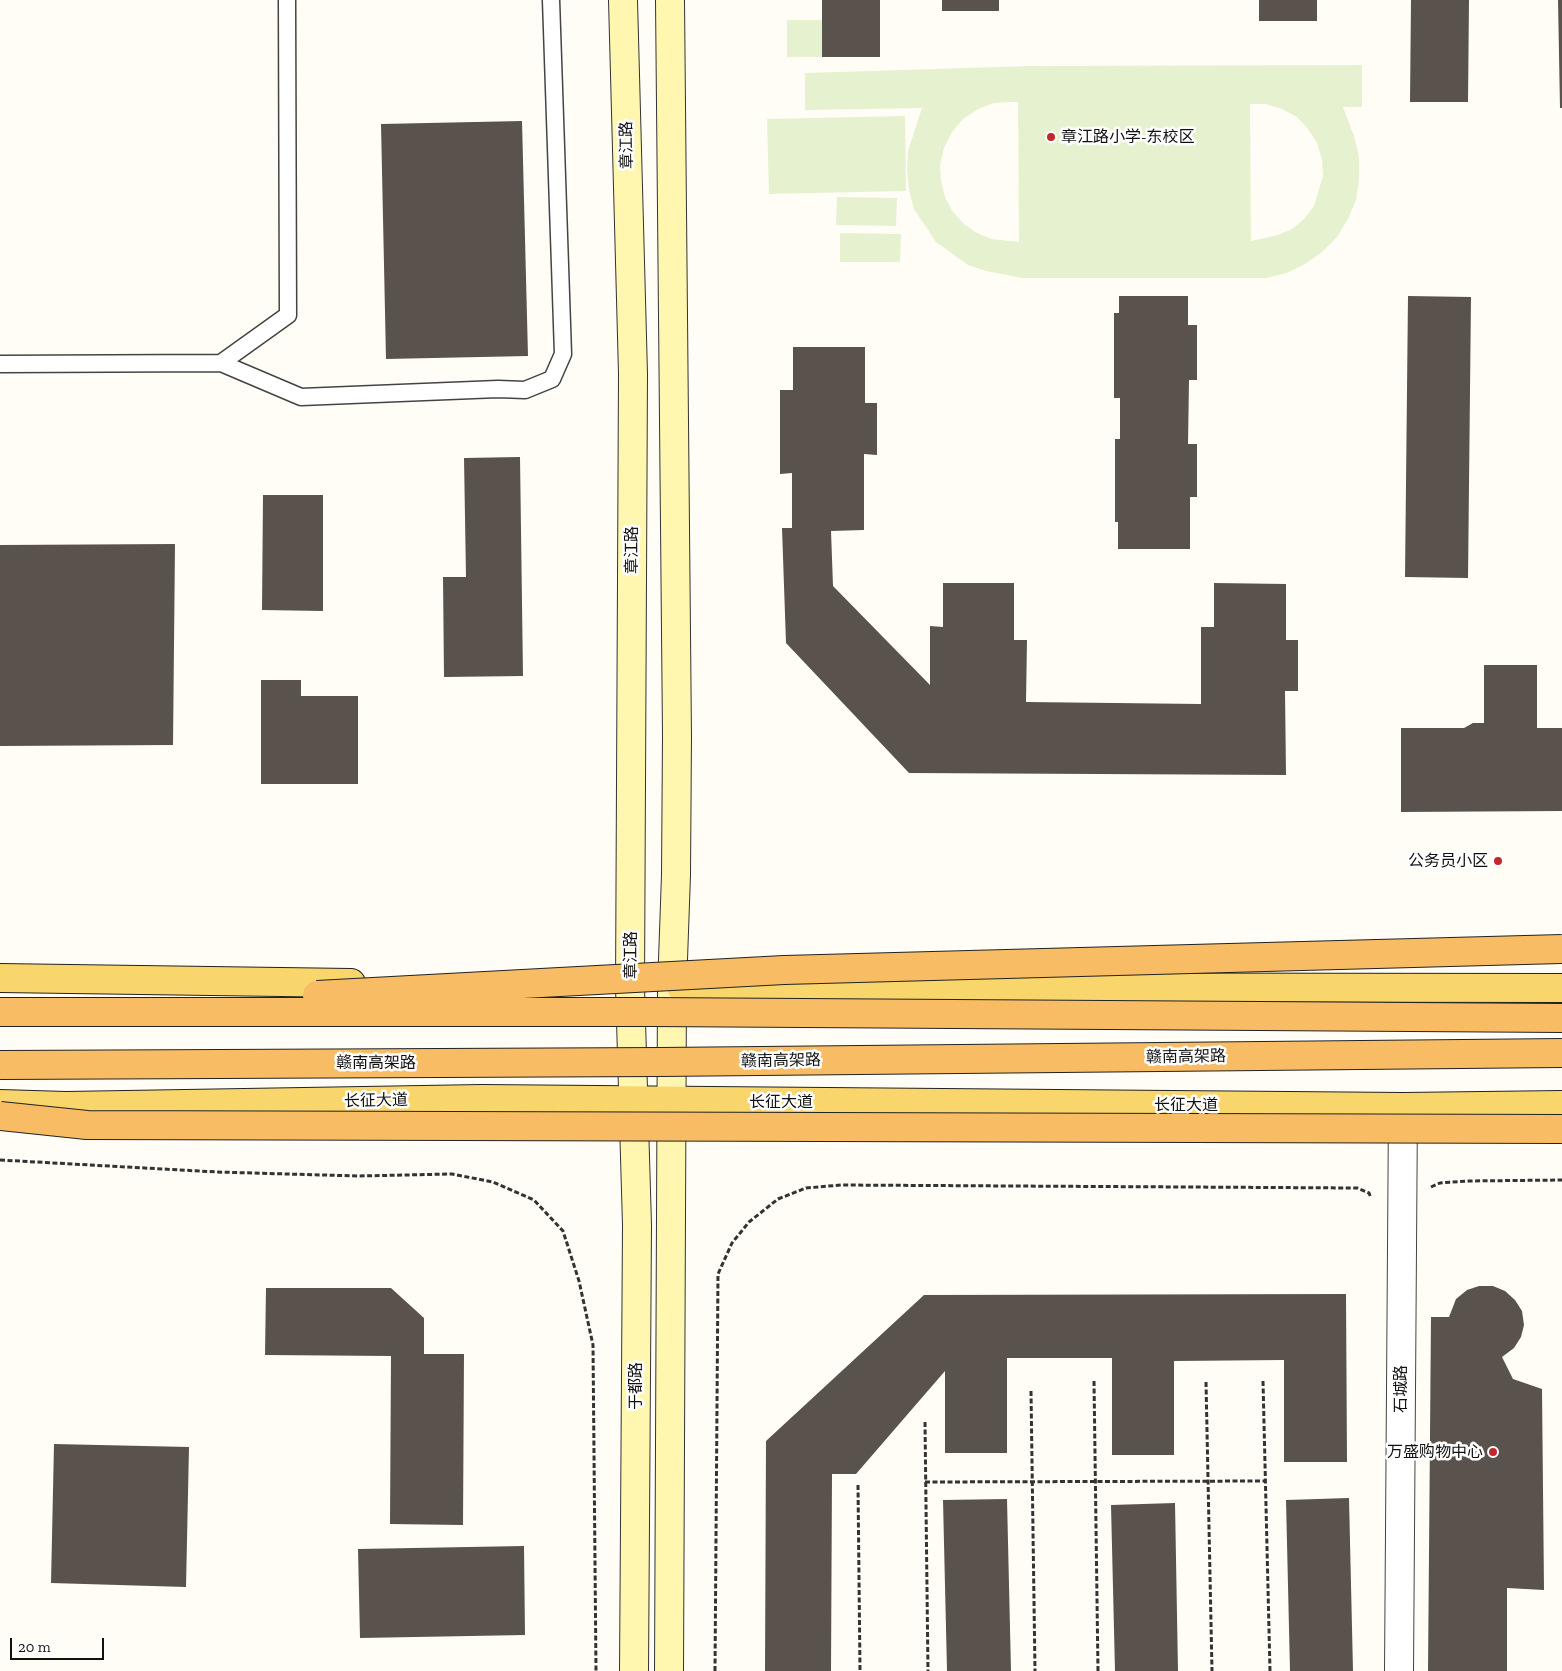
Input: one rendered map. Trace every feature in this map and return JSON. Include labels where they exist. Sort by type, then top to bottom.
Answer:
[{"type":"highway","points":[[2,1012],[784,970],[1562,949]]},
{"type":"highway","points":[[2,1012],[631,1012],[1562,1018]]},
{"type":"highway","name":"赣南高架路","points":[[0,1065],[650,1062],[1562,1053]]},
{"type":"highway","points":[[0,1116],[88,1125],[1562,1129]]},
{"type":"main road","name":"章江路","points":[[623,0],[632,374],[630,987],[632,1101]]},
{"type":"main road","points":[[668,1671],[673,1101],[672,988],[676,875],[670,0]]},
{"type":"main road","points":[[0,978],[672,988],[1562,988]]},
{"type":"main road","name":"长征大道","points":[[0,1104],[66,1106],[482,1099],[1403,1107],[1562,1105]]},
{"type":"main road","name":"于都路","points":[[632,1101],[637,1225],[634,1671]]},
{"type":"street","name":"石城路","points":[[1400,1671],[1403,1107]]},
{"type":"lane","points":[[221,363],[288,315],[287,0]]},
{"type":"lane","points":[[0,364],[221,363],[300,397],[498,389],[525,390],[552,379],[563,354],[551,0]]},
{"type":"path","points":[[0,1160],[217,1172],[358,1176],[452,1174],[493,1182],[534,1200],[563,1231],[579,1281],[593,1345],[596,1671]]},
{"type":"path","points":[[1429,1188],[1440,1183],[1467,1181],[1562,1180]]},
{"type":"path","points":[[715,1671],[718,1274],[732,1243],[749,1222],[778,1199],[806,1188],[841,1186],[1357,1188],[1369,1194],[1375,1205]]},
{"type":"path","points":[[1094,1381],[1098,1671]]},
{"type":"path","points":[[1264,1381],[1270,1671]]},
{"type":"path","points":[[1206,1382],[1212,1671]]},
{"type":"path","points":[[1031,1391],[1035,1671]]},
{"type":"path","points":[[925,1422],[928,1671]]},
{"type":"path","points":[[925,1482],[1266,1481]]},
{"type":"path","points":[[858,1485],[860,1671]]},
{"type":"green space","points":[[787,20],[875,20],[875,57],[787,57]]},
{"type":"green space","points":[[1362,65],[1362,107],[1343,107],[1354,136],[1359,157],[1359,179],[1356,200],[1348,219],[1337,237],[1322,252],[1305,264],[1287,273],[1266,278],[1022,278],[986,271],[968,265],[936,242],[914,209],[907,171],[908,151],[922,108],[805,110],[805,73],[1032,66]],"holes":[[[1018,102],[1019,242],[992,239],[977,233],[964,224],[953,212],[945,197],[941,181],[940,165],[944,148],[952,132],[963,119],[978,109],[994,103]],[[1250,104],[1266,104],[1282,109],[1297,117],[1317,143],[1322,160],[1323,176],[1314,206],[1304,219],[1292,229],[1278,235],[1251,241]]]},
{"type":"green space","points":[[905,116],[906,191],[769,194],[767,119]]},
{"type":"green space","points":[[837,197],[897,198],[896,226],[836,225]]},
{"type":"green space","points":[[840,233],[901,234],[900,262],[840,262]]},
{"type":"building","points":[[822,0],[880,0],[880,57],[822,57]]},
{"type":"building","points":[[942,0],[999,0],[999,11],[942,11]]},
{"type":"building","points":[[1259,0],[1317,0],[1317,21],[1259,21]]},
{"type":"building","points":[[1411,0],[1469,0],[1468,102],[1410,102]]},
{"type":"building","points":[[1558,0],[1562,0],[1562,108],[1560,108]]},
{"type":"building","points":[[522,121],[528,356],[386,359],[381,124]]},
{"type":"building","points":[[1119,296],[1188,296],[1188,325],[1197,325],[1197,380],[1189,380],[1188,444],[1197,444],[1197,497],[1190,497],[1190,549],[1118,549],[1118,522],[1115,522],[1115,439],[1120,439],[1120,398],[1114,398],[1114,313],[1119,313]]},
{"type":"building","points":[[1408,296],[1471,297],[1468,578],[1405,577]]},
{"type":"building","points":[[793,347],[865,347],[865,403],[877,403],[877,455],[864,454],[864,530],[831,531],[833,586],[930,685],[930,626],[943,627],[943,583],[1014,583],[1014,640],[1027,640],[1026,702],[1201,704],[1201,627],[1214,627],[1214,583],[1286,584],[1286,640],[1298,640],[1298,691],[1285,691],[1286,775],[909,773],[786,643],[782,528],[792,528],[792,473],[780,474],[780,390],[793,390]]},
{"type":"building","points":[[520,457],[523,676],[444,677],[443,577],[466,577],[464,458]]},
{"type":"building","points":[[263,495],[323,495],[323,611],[262,610]]},
{"type":"building","points":[[175,544],[173,745],[0,746],[0,545]]},
{"type":"building","points":[[1484,665],[1537,665],[1537,728],[1562,728],[1562,811],[1401,812],[1401,728],[1464,728],[1473,723],[1484,723]]},
{"type":"building","points":[[261,680],[301,680],[301,696],[358,696],[358,784],[261,784]]},
{"type":"building","points":[[1479,1286],[1493,1286],[1505,1291],[1515,1300],[1522,1311],[1524,1325],[1521,1337],[1514,1348],[1502,1357],[1513,1379],[1542,1389],[1544,1590],[1507,1588],[1507,1671],[1428,1671],[1431,1317],[1449,1317],[1456,1299],[1467,1290]]},
{"type":"building","points":[[266,1288],[391,1288],[424,1318],[424,1354],[464,1354],[463,1525],[390,1524],[391,1356],[265,1355]]},
{"type":"building","points":[[1346,1294],[1347,1462],[1284,1462],[1284,1360],[1174,1361],[1174,1455],[1112,1455],[1112,1358],[1007,1358],[1007,1453],[945,1453],[945,1371],[856,1474],[832,1474],[831,1671],[765,1671],[766,1441],[924,1295]]},
{"type":"building","points":[[54,1444],[189,1447],[186,1587],[51,1583]]},
{"type":"building","points":[[1349,1498],[1353,1671],[1290,1671],[1286,1500]]},
{"type":"building","points":[[1007,1499],[1011,1671],[947,1671],[943,1500]]},
{"type":"building","points":[[1175,1503],[1178,1671],[1115,1671],[1111,1505]]},
{"type":"building","points":[[524,1546],[525,1635],[360,1638],[358,1549]]},
{"type":"place","name":"章江路小学-东校区","points":[[1051,137]]},
{"type":"place","name":"公务员小区","points":[[1498,861]]},
{"type":"place","name":"万盛购物中心","points":[[1493,1452]]}]
